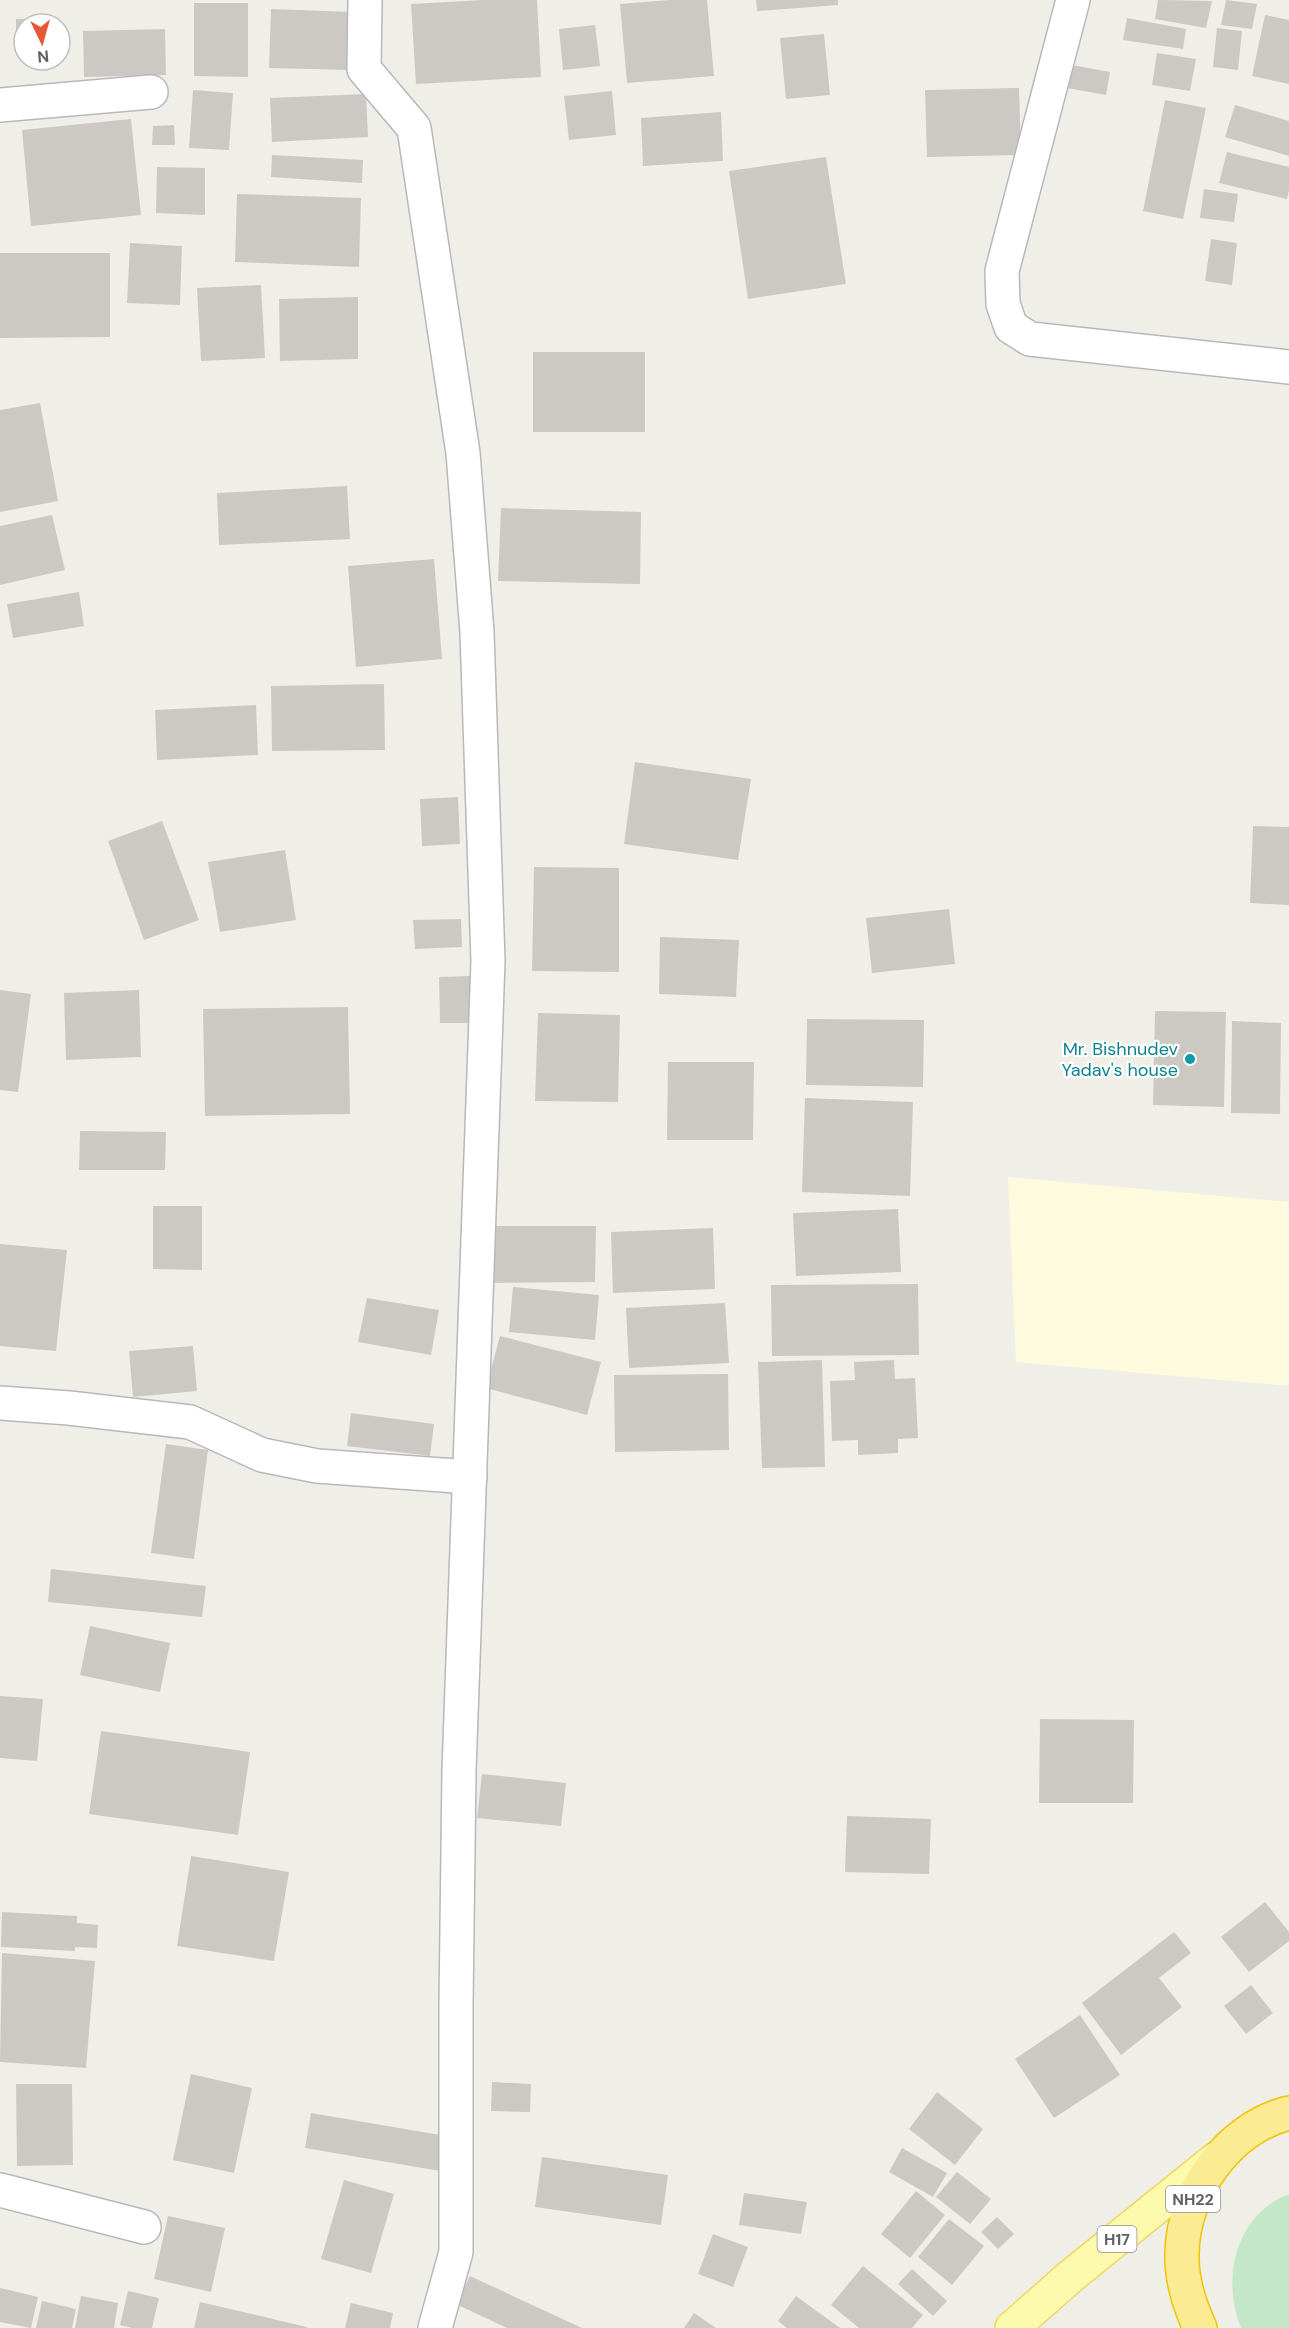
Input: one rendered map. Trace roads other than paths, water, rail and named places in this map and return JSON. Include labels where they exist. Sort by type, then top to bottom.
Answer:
[{"type":"highway","name":"NH22","points":[[1200,2328],[1191,2308],[1184,2281],[1182,2253],[1185,2225],[1193,2199],[1224,2152],[1281,2114]]},
{"type":"main road","name":"H17","points":[[1012,2328],[1071,2276],[1224,2152]]},
{"type":"street","points":[[365,0],[364,69],[414,128],[463,453],[477,632],[488,961],[458,1806],[456,2252],[435,2328]]},
{"type":"street","points":[[1073,0],[1002,271],[1003,304],[1011,327],[1030,339],[1289,367]]},
{"type":"street","points":[[0,105],[151,92]]},
{"type":"street","points":[[0,1403],[69,1408],[190,1422],[262,1455],[317,1466],[470,1476]]},
{"type":"street","points":[[0,2190],[144,2227]]},
{"type":"place","name":"Mr. Bishnudev Yadav's house","points":[[1190,1059]]}]
